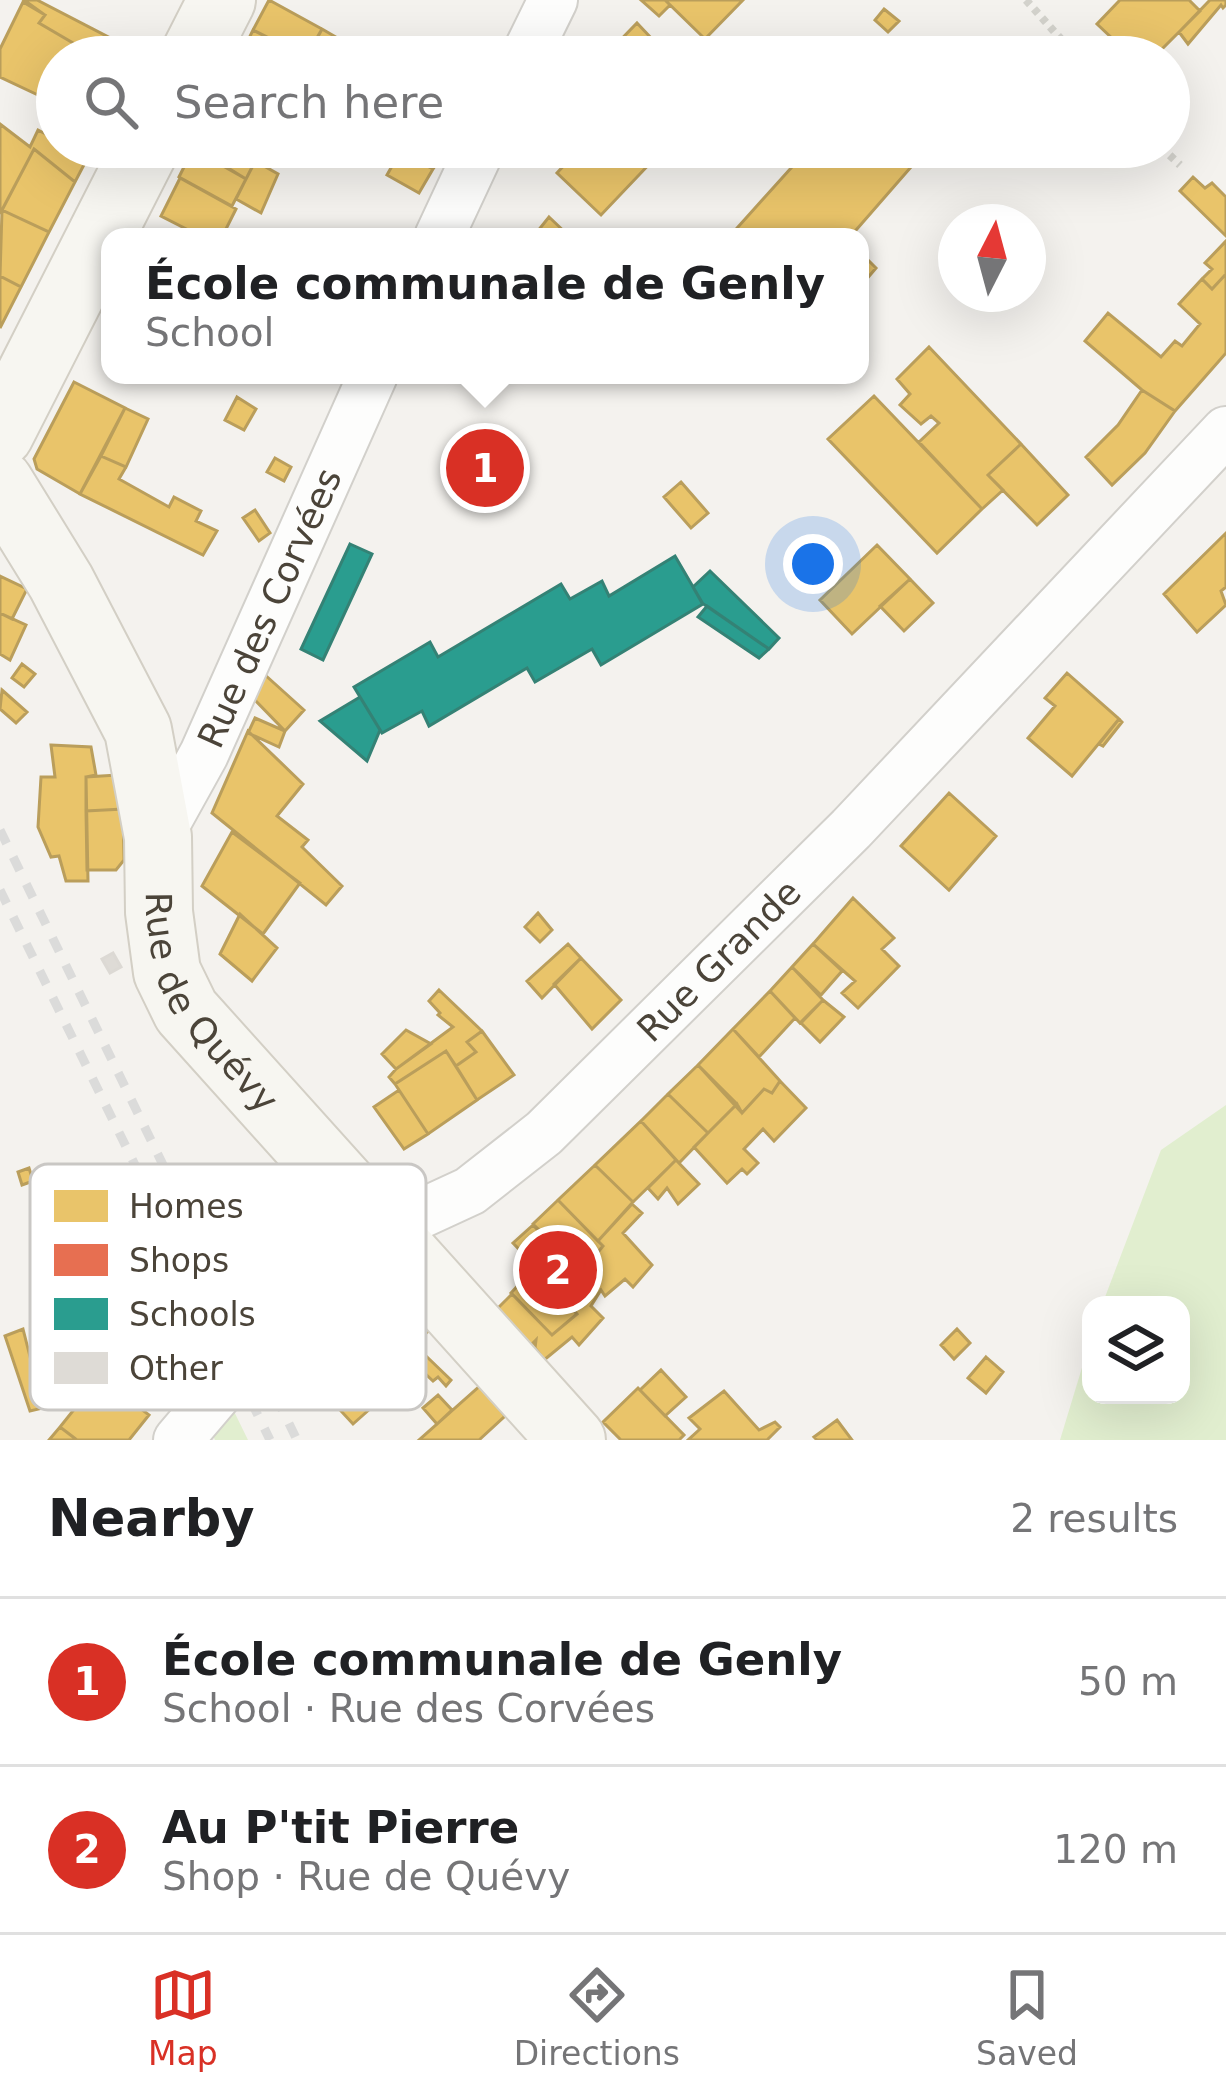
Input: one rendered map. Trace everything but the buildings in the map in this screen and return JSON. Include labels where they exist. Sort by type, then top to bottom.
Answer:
[{"type":"main road","points":[[204,36],[222,0]]},
{"type":"main road","points":[[105,228],[135,168]]},
{"type":"main road","points":[[0,434],[101,235]]},
{"type":"main road","name":"Rue de Quévy","points":[[0,483],[61,582],[138,730],[158,837],[159,912],[167,972],[186,1011],[324,1164]]},
{"type":"main road","name":"Rue de Quévy","points":[[426,1278],[572,1440]]},
{"type":"street","points":[[535,36],[553,0]]},
{"type":"street","points":[[443,228],[471,168]]},
{"type":"street","name":"Rue des Corvées","points":[[158,837],[203,754],[369,384]]},
{"type":"street","name":"Rue Grande","points":[[426,1211],[470,1191],[544,1133],[851,829],[1226,431]]},
{"type":"street","name":"Rue Grande","points":[[178,1440],[204,1410]]},
{"type":"path","points":[[1027,0],[1059,36]]},
{"type":"green space","points":[[1226,1105],[1226,1440],[1060,1440],[1082,1368],[1082,1404],[1190,1404],[1190,1296],[1105,1296],[1161,1150]]},
{"type":"green space","points":[[211,1410],[233,1410],[248,1440],[215,1440],[205,1417]]},
{"type":"railway","points":[[0,830],[163,1164]]},
{"type":"railway","points":[[0,890],[135,1164]]},
{"type":"railway","points":[[255,1410],[270,1440]]},
{"type":"railway","points":[[282,1410],[297,1440]]},
{"type":"place","name":"École communale de Genly","points":[[485,468]]},
{"type":"place","name":"Au P'tit Pierre","points":[[558,1270]]}]
